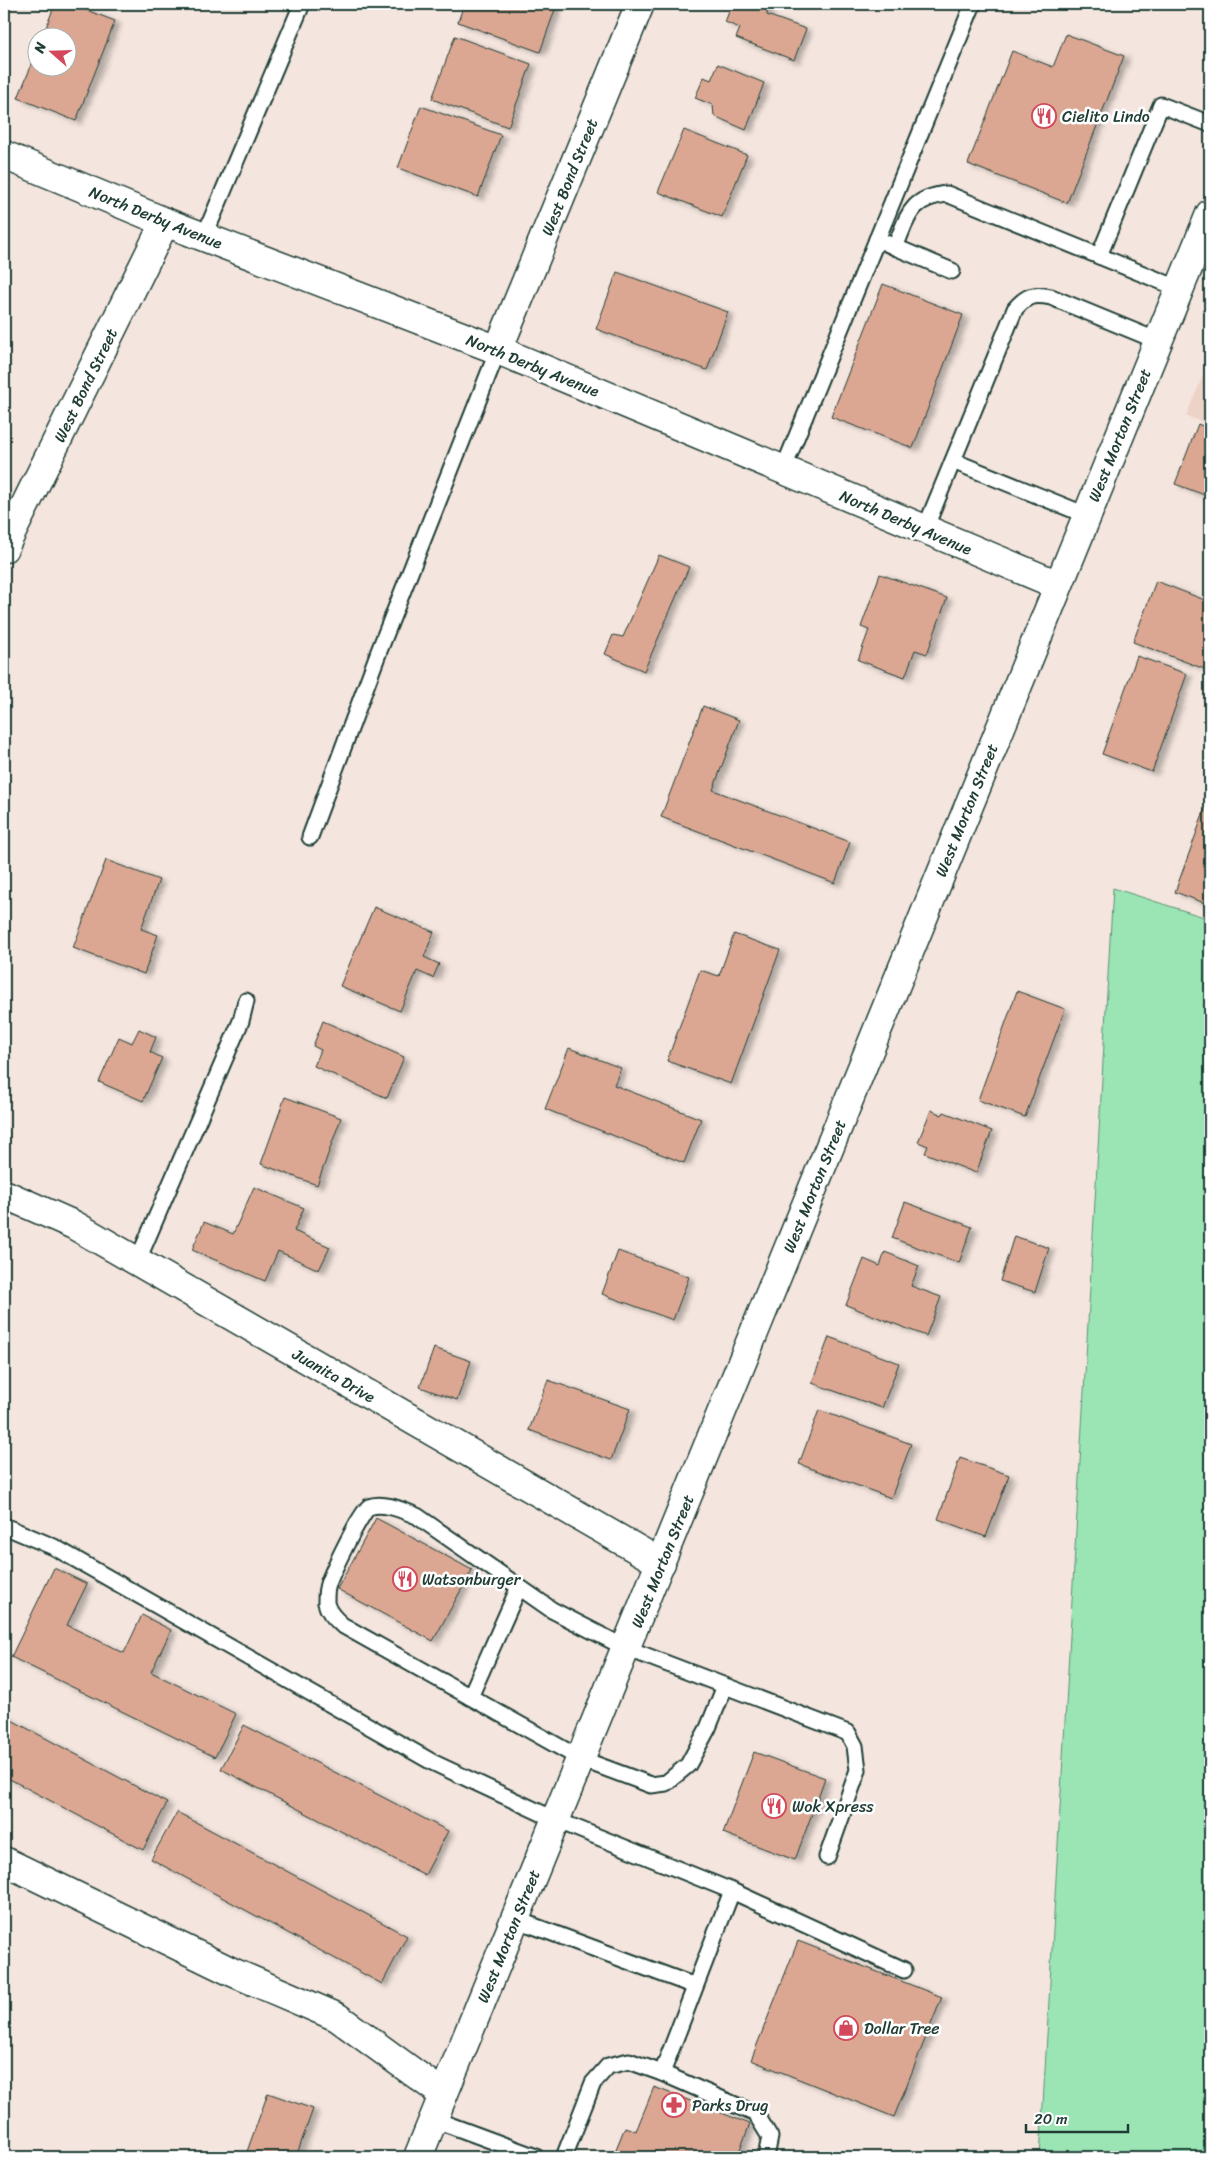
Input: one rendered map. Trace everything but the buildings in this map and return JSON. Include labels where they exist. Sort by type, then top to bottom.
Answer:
[{"type":"street","name":"West Bond Street","points":[[498,350],[640,4]]},
{"type":"street","name":"North Derby Avenue","points":[[4,155],[165,222],[498,350],[1058,585]]},
{"type":"street","name":"West Morton Street","points":[[418,2157],[1210,214]]},
{"type":"street","name":"West Bond Street","points":[[4,548],[165,222]]},
{"type":"street","name":"Juanita Drive","points":[[4,1194],[74,1225],[661,1564]]},
{"type":"street","points":[[4,1861],[230,1970],[337,2017],[444,2094]]},
{"type":"lane","points":[[204,237],[302,4]]},
{"type":"lane","points":[[783,470],[973,4]]},
{"type":"lane","points":[[1099,256],[1162,105],[1210,124]]},
{"type":"lane","points":[[895,247],[911,209],[932,195],[947,194],[1180,289]]},
{"type":"lane","points":[[877,239],[952,271]]},
{"type":"lane","points":[[925,529],[1015,309],[1025,297],[1037,294],[1051,296],[1158,341]]},
{"type":"lane","points":[[310,837],[379,652],[498,350]]},
{"type":"lane","points":[[953,461],[1086,515]]},
{"type":"lane","points":[[137,1262],[241,1021],[246,1001]]},
{"type":"lane","points":[[725,1686],[708,1728],[688,1765],[666,1783],[651,1785],[581,1759],[342,1624],[334,1618],[326,1604],[327,1588],[356,1525],[366,1508],[375,1504],[396,1508],[417,1516],[552,1610],[626,1648],[848,1733],[855,1746],[858,1770],[828,1857]]},
{"type":"lane","points":[[4,1526],[54,1547],[432,1762],[556,1820],[732,1891],[904,1970]]},
{"type":"lane","points":[[470,1696],[519,1586]]},
{"type":"lane","points":[[662,2073],[732,1891]]},
{"type":"lane","points":[[515,1919],[695,1986]]},
{"type":"lane","points":[[564,2157],[593,2083],[608,2066],[629,2062],[662,2073],[756,2114],[770,2137],[766,2157]]},
{"type":"lane","points":[[433,2119],[536,2157]]},
{"type":"shaded area","points":[[1210,359],[1210,425],[1186,416]]},
{"type":"green space","points":[[1113,888],[1210,919],[1210,2157],[1040,2157]]},
{"type":"place","name":"Cielito Lindo","points":[[1044,116]]},
{"type":"place","name":"Watsonburger","points":[[405,1579]]},
{"type":"place","name":"Wok Xpress","points":[[774,1806]]},
{"type":"place","name":"Dollar Tree","points":[[846,2028]]},
{"type":"place","name":"Parks Drug","points":[[674,2105]]}]
